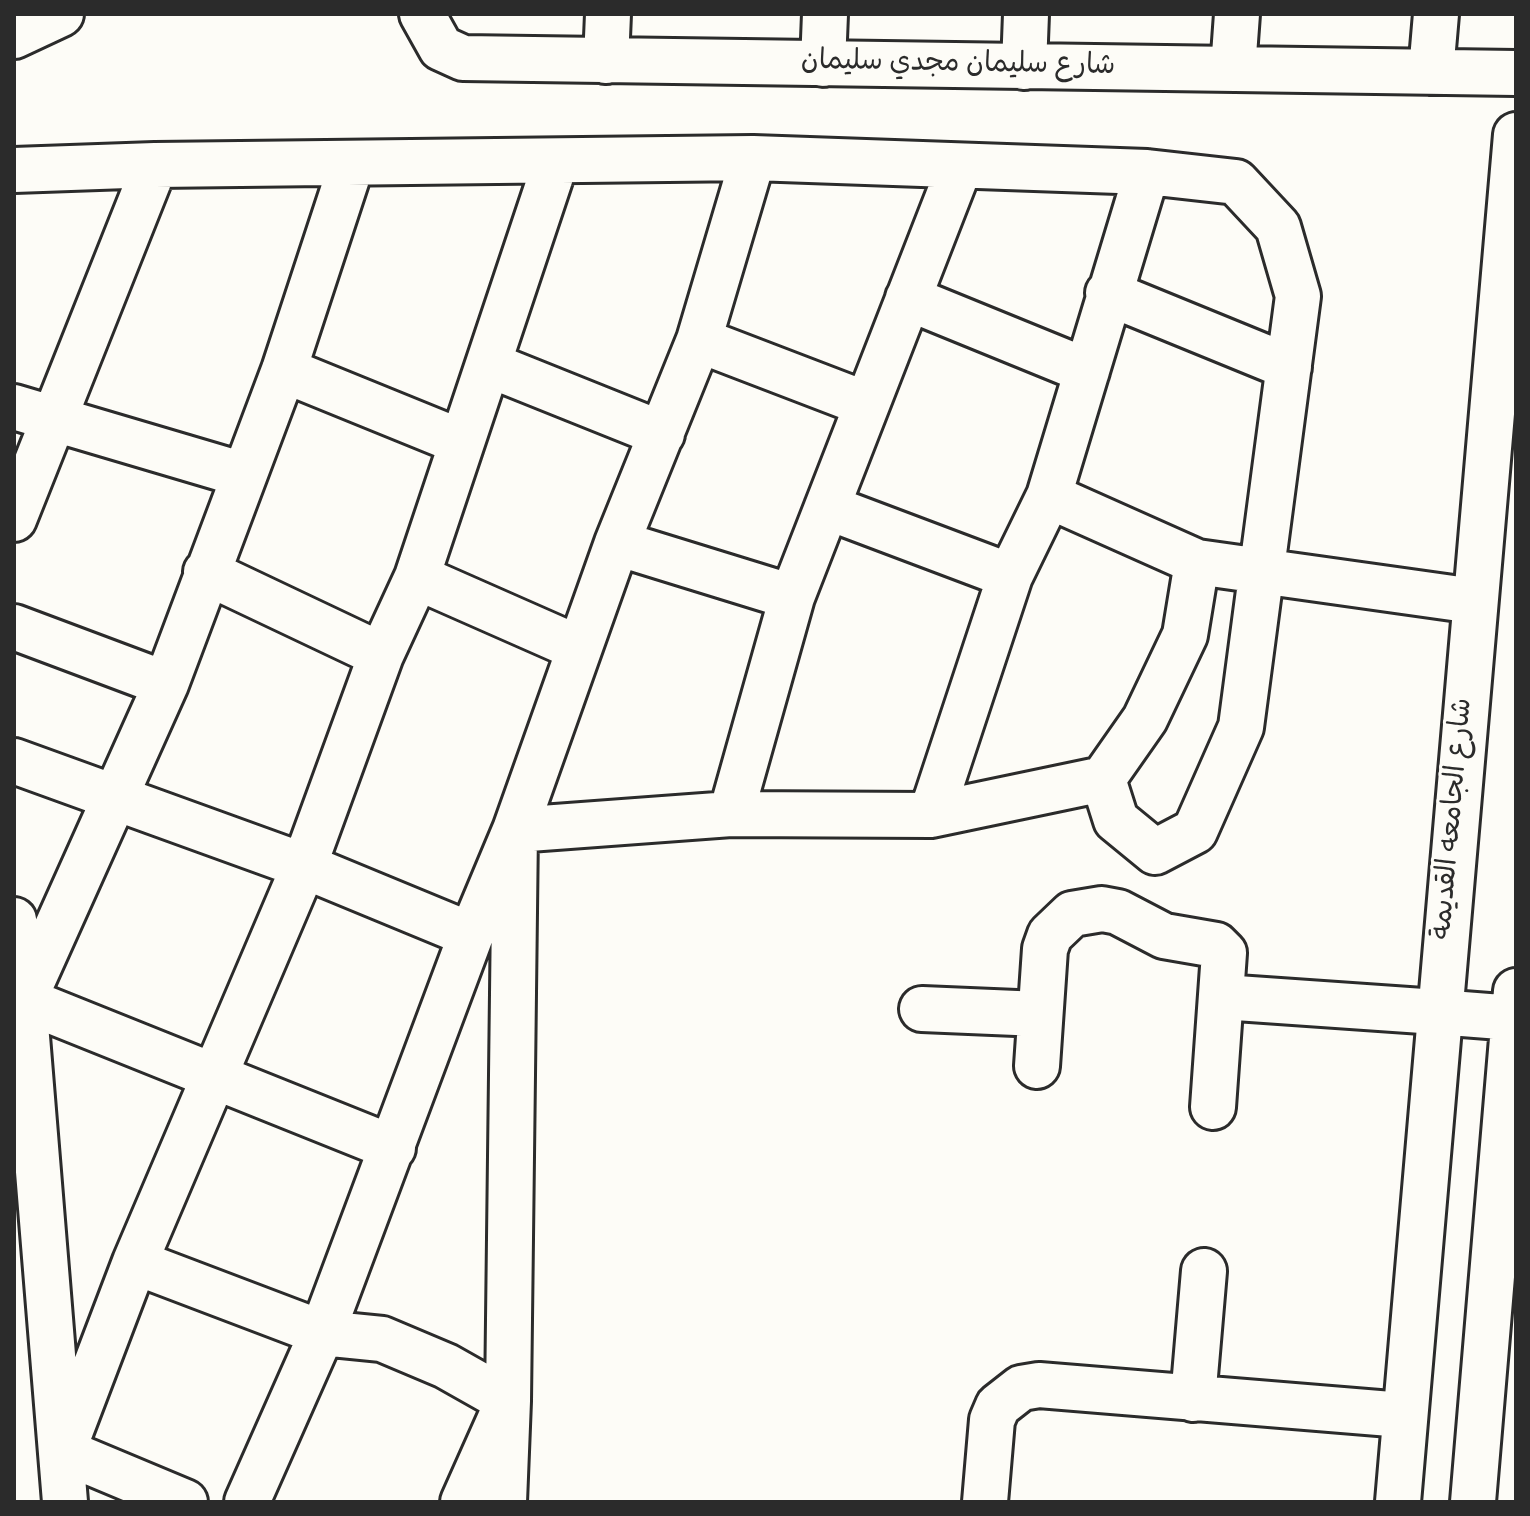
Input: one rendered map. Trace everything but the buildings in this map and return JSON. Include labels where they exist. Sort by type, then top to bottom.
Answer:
[{"type":"street","points":[[14,36],[61,14]]},
{"type":"street","name":"شارع سليمان مجدي سليمان","points":[[422,14],[437,42],[455,57],[1516,73]]},
{"type":"street","points":[[606,61],[608,14]]},
{"type":"street","points":[[823,64],[825,14]]},
{"type":"street","points":[[1024,67],[1026,14]]},
{"type":"street","points":[[1233,69],[1237,14]]},
{"type":"street","points":[[1431,72],[1436,14]]},
{"type":"street","name":"شارع الجامعه القديمة","points":[[1398,1502],[1437,1012],[1516,135]]},
{"type":"street","points":[[247,1502],[322,1333],[471,935],[515,830],[617,543],[699,340],[753,158]]},
{"type":"street","points":[[14,170],[155,165],[753,158],[1147,172],[1236,182],[1278,227],[1298,296],[1241,727],[1195,831],[1155,852],[1116,820],[1103,779]]},
{"type":"street","points":[[63,1451],[135,1262],[304,866],[381,655],[417,577],[556,161]]},
{"type":"street","points":[[24,1000],[166,684],[284,370],[352,163]]},
{"type":"street","points":[[14,519],[34,412],[155,165]]},
{"type":"street","points":[[731,814],[792,597],[960,166]]},
{"type":"street","points":[[931,815],[1010,576],[1049,496],[1147,172]]},
{"type":"street","points":[[1108,293],[1289,367]]},
{"type":"street","points":[[908,298],[1087,371]]},
{"type":"street","points":[[699,340],[866,404]]},
{"type":"street","points":[[490,365],[662,434]]},
{"type":"street","points":[[284,370],[461,442]]},
{"type":"street","points":[[34,412],[244,475]]},
{"type":"street","points":[[1049,496],[1197,562],[1474,601]]},
{"type":"street","points":[[827,507],[1010,576]]},
{"type":"street","points":[[617,543],[792,597]]},
{"type":"street","points":[[515,830],[731,814],[931,815],[1103,779],[1145,719],[1185,635],[1197,562]]},
{"type":"street","points":[[206,572],[381,655]]},
{"type":"street","points":[[417,577],[578,648]]},
{"type":"street","points":[[14,627],[166,684]]},
{"type":"street","points":[[14,761],[116,801],[304,866],[471,935]]},
{"type":"street","points":[[504,1502],[515,830]]},
{"type":"street","points":[[1037,1066],[1045,949],[1050,935],[1072,914],[1086,910],[1118,912],[1164,936],[1216,945],[1226,959],[1213,1107]]},
{"type":"street","points":[[14,920],[24,1000],[65,1502]]},
{"type":"street","points":[[1222,997],[1437,1012],[1515,1005],[1473,1502]]},
{"type":"street","points":[[24,1000],[393,1148]]},
{"type":"street","points":[[922,1009],[1040,1014]]},
{"type":"street","points":[[135,1262],[322,1333],[382,1339],[446,1366],[508,1401]]},
{"type":"street","points":[[1193,1399],[1204,1271]]},
{"type":"street","points":[[985,1502],[992,1420],[998,1406],[1021,1388],[1039,1385],[1403,1415]]},
{"type":"street","points":[[463,1502],[508,1401]]},
{"type":"street","points":[[63,1451],[185,1502]]}]
